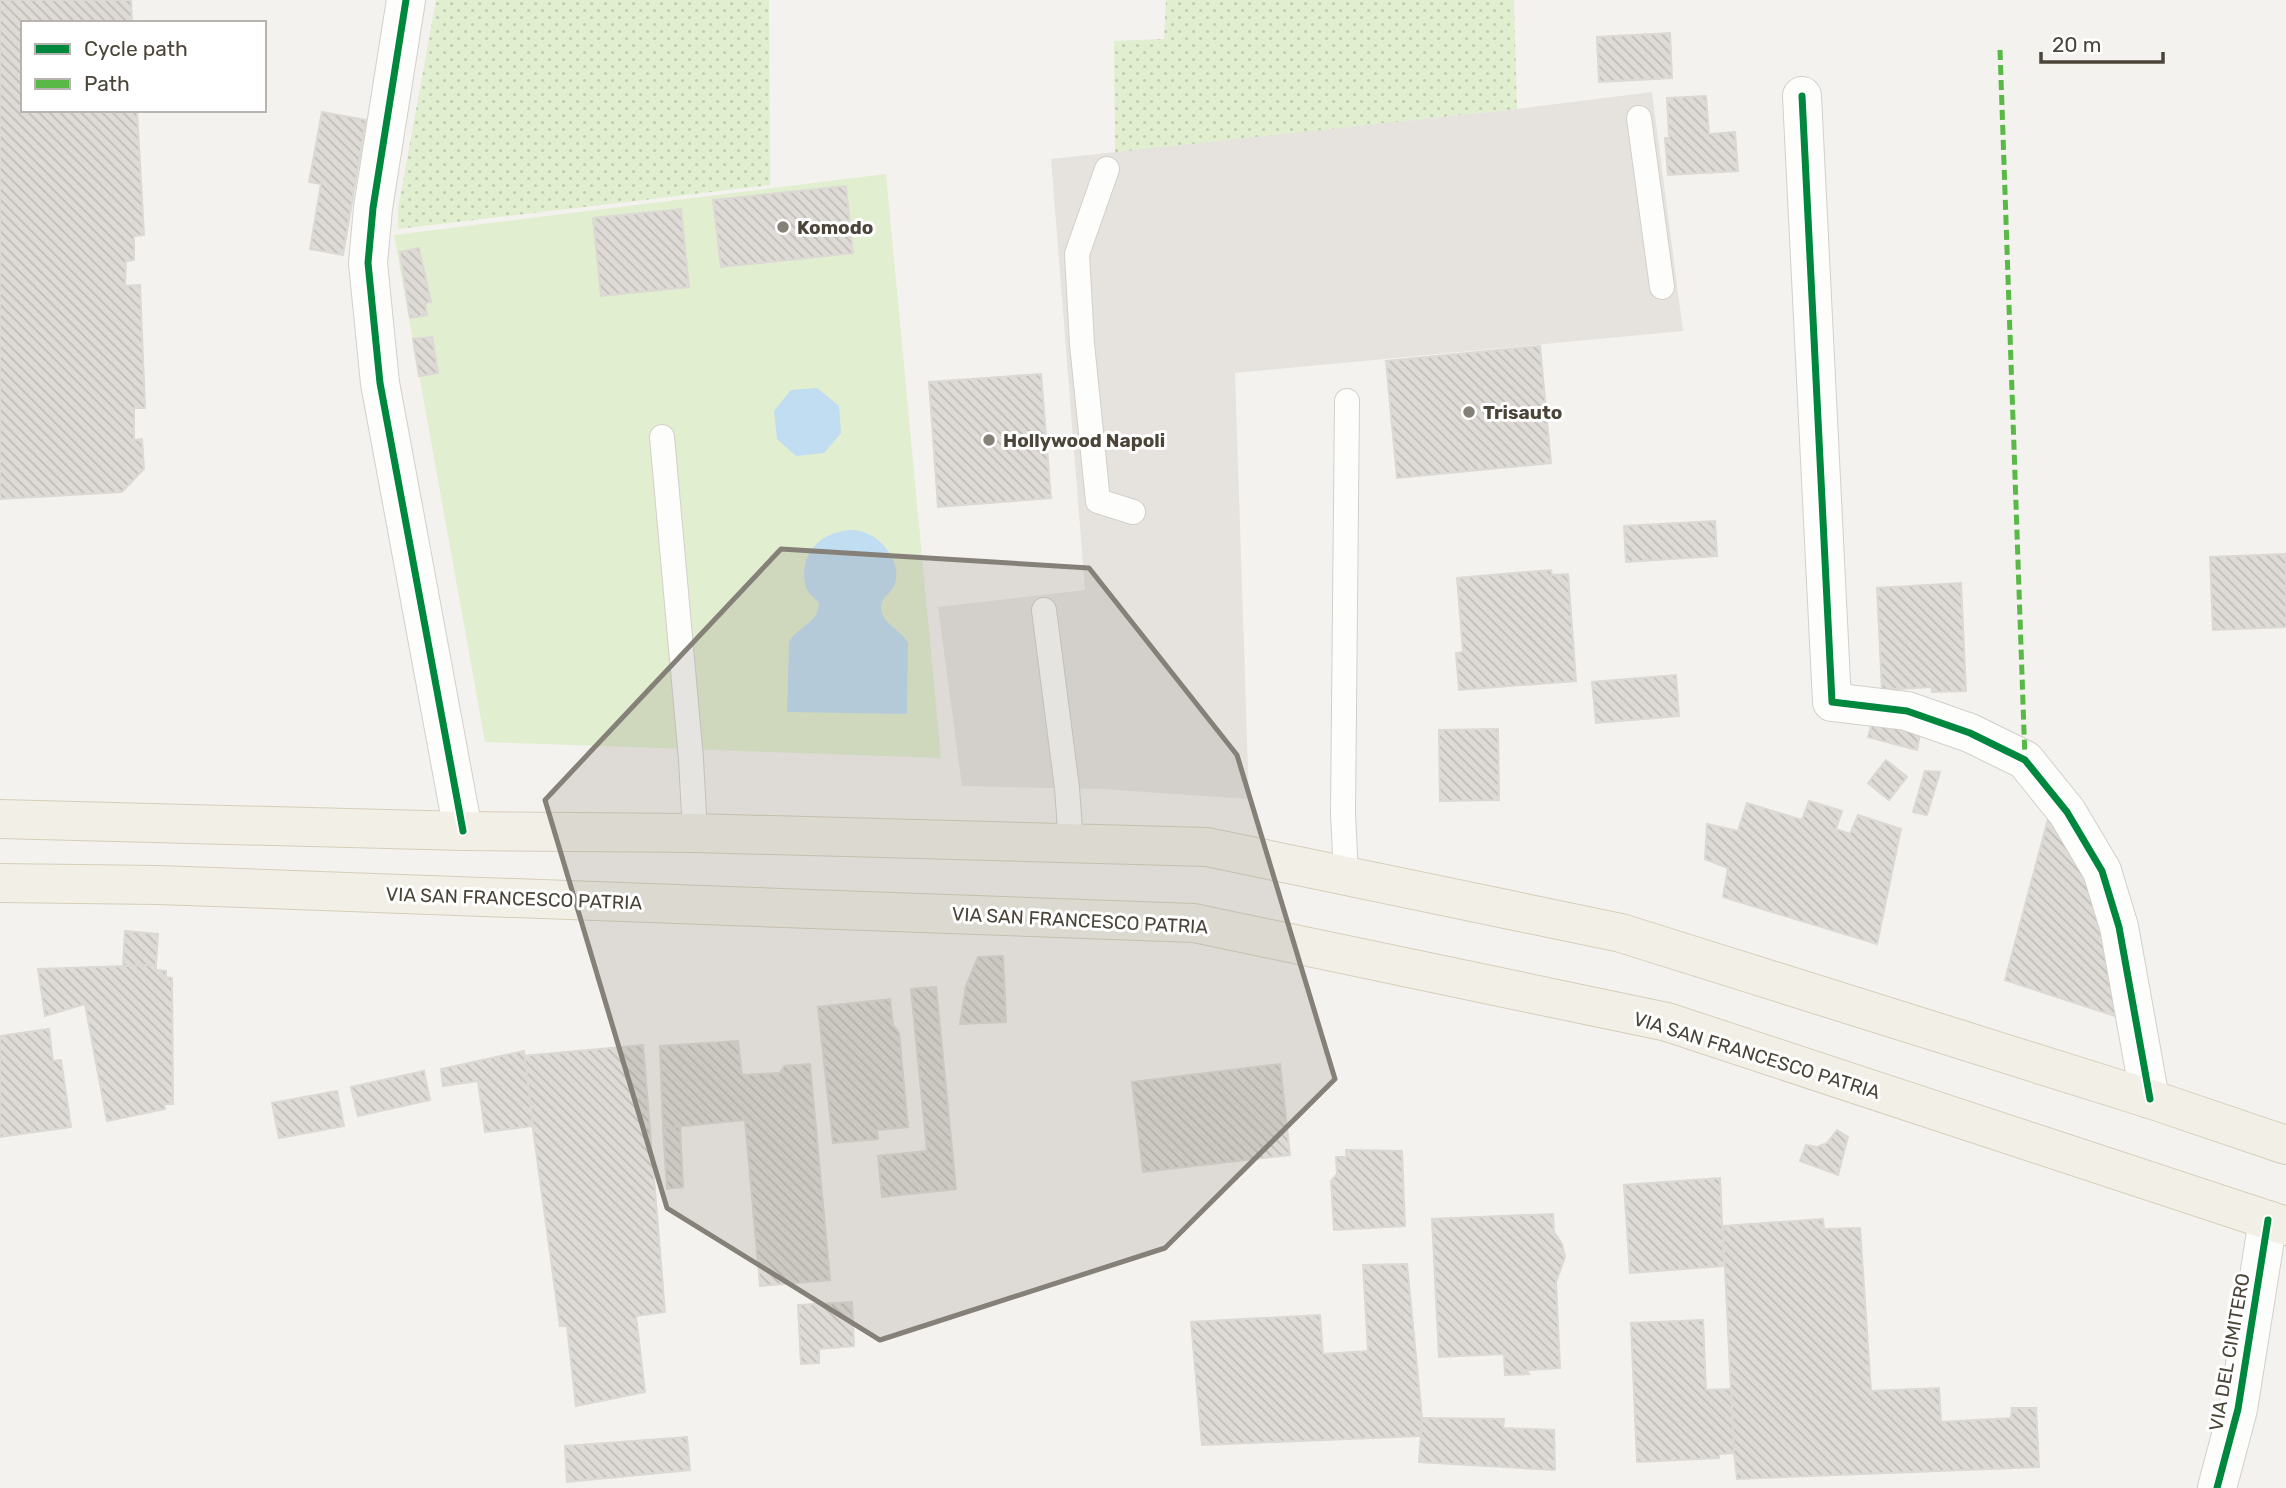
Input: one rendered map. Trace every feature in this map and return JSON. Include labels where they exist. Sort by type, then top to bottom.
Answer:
[{"type":"main road","points":[[0,819],[463,831],[695,833],[1207,847],[1621,933],[2286,1144]]},
{"type":"main road","name":"VIA SAN FRANCESCO PATRIA","points":[[0,883],[158,885],[1194,923],[1667,1022],[2277,1223]]},
{"type":"street","points":[[406,0],[373,208],[368,263],[380,383],[463,831]]},
{"type":"street","points":[[1802,96],[1832,702],[1907,710],[1970,733],[2025,760],[2059,802],[2102,871],[2119,927],[2150,1099]]},
{"type":"street","name":"VIA DEL CIMITERO","points":[[2217,1488],[2238,1409],[2277,1223]]},
{"type":"lane","points":[[1639,118],[1662,287]]},
{"type":"lane","points":[[1107,169],[1077,254],[1082,344],[1098,501],[1133,512]]},
{"type":"lane","points":[[1346,876],[1343,813],[1347,401]]},
{"type":"lane","points":[[662,437],[691,759],[695,833]]},
{"type":"lane","points":[[1044,610],[1067,788],[1071,844]]},
{"type":"highlighted area","points":[[781,549],[1089,568],[1237,755],[1335,1079],[1165,1248],[880,1340],[667,1208],[545,800]]},
{"type":"green space","points":[[436,0],[769,0],[770,185],[398,229],[398,209]]},
{"type":"green space","points":[[1166,0],[1514,0],[1517,109],[1115,153],[1114,41],[1164,39]]},
{"type":"green space","points":[[886,174],[941,758],[485,742],[394,235]]},
{"type":"shaded area","points":[[1652,92],[1683,331],[1235,373],[1249,799],[1101,789],[962,786],[938,607],[1085,590],[1051,159]]},
{"type":"water","points":[[817,388],[839,406],[841,433],[824,453],[796,456],[777,439],[774,411],[791,390]]},
{"type":"water","points":[[849,530],[876,538],[887,549],[895,564],[894,586],[882,602],[881,609],[888,623],[908,643],[907,714],[787,712],[789,642],[815,616],[819,603],[808,592],[805,584],[805,564],[812,549],[824,538]]},
{"type":"building","points":[[0,0],[131,0],[132,21],[21,21],[21,112],[137,112],[144,235],[134,236],[134,260],[126,261],[125,286],[140,285],[145,408],[134,408],[134,440],[142,439],[144,469],[122,492],[0,499]]},
{"type":"building","points":[[1670,33],[1672,78],[1599,82],[1597,37]]},
{"type":"building","points":[[1706,96],[1709,134],[1735,132],[1738,171],[1668,175],[1665,138],[1669,138],[1667,98]]},
{"type":"building","points":[[322,112],[366,120],[343,255],[310,249],[321,184],[309,182]]},
{"type":"building","name":"Komodo","points":[[846,186],[853,253],[721,267],[713,200]]},
{"type":"building","points":[[681,209],[689,287],[601,296],[593,218]]},
{"type":"building","points":[[419,248],[431,302],[425,303],[427,315],[410,318],[400,252]]},
{"type":"building","points":[[432,337],[438,373],[419,376],[413,339]]},
{"type":"building","name":"Trisauto","points":[[1540,346],[1551,463],[1397,478],[1386,361]]},
{"type":"building","name":"Hollywood Napoli","points":[[1041,374],[1051,498],[938,507],[929,382]]},
{"type":"building","points":[[1715,521],[1717,556],[1626,562],[1624,526]]},
{"type":"building","points":[[2286,554],[2286,627],[2213,630],[2210,557]]},
{"type":"building","points":[[1551,570],[1552,575],[1568,574],[1576,681],[1459,690],[1456,653],[1463,652],[1457,578]]},
{"type":"building","points":[[1961,583],[1966,691],[1932,692],[1932,687],[1882,690],[1877,588]]},
{"type":"building","points":[[1676,675],[1679,716],[1596,723],[1592,682]]},
{"type":"building","points":[[1874,717],[1921,729],[1917,750],[1868,737]]},
{"type":"building","points":[[1498,729],[1499,800],[1440,801],[1439,730]]},
{"type":"building","points":[[1886,760],[1907,777],[1889,800],[1868,783]]},
{"type":"building","points":[[1925,771],[1940,772],[1927,815],[1913,812]]},
{"type":"building","points":[[1809,801],[1842,811],[1836,829],[1850,834],[1858,815],[1901,829],[1877,944],[1723,897],[1728,868],[1705,859],[1707,824],[1738,831],[1747,803],[1802,820]]},
{"type":"building","points":[[2051,808],[2096,890],[2118,1017],[2005,980]]},
{"type":"building","points":[[125,931],[158,934],[156,965],[123,966]]},
{"type":"building","points":[[1003,956],[1006,1022],[960,1024],[966,986],[978,957]]},
{"type":"building","points":[[156,965],[156,970],[166,971],[166,977],[172,978],[173,1104],[164,1104],[165,1109],[107,1121],[85,1004],[45,1016],[38,969]]},
{"type":"building","points":[[936,987],[956,1189],[882,1197],[878,1156],[927,1151],[911,989]]},
{"type":"building","points":[[890,999],[893,1025],[899,1033],[908,1127],[877,1130],[878,1139],[833,1143],[818,1007]]},
{"type":"building","points":[[49,1029],[53,1061],[61,1060],[71,1127],[0,1137],[0,1036]]},
{"type":"building","points":[[738,1041],[742,1075],[780,1073],[784,1066],[810,1064],[830,1280],[760,1286],[745,1120],[663,1128],[660,1046]]},
{"type":"building","points":[[643,1045],[665,1312],[636,1316],[645,1392],[576,1406],[567,1326],[560,1326],[523,1056]]},
{"type":"building","points":[[524,1051],[533,1126],[485,1132],[478,1081],[443,1086],[441,1069]]},
{"type":"building","points":[[1280,1064],[1290,1155],[1143,1172],[1132,1082]]},
{"type":"building","points":[[424,1071],[430,1100],[358,1116],[351,1087]]},
{"type":"building","points":[[337,1091],[344,1126],[279,1138],[272,1103]]},
{"type":"building","points":[[680,1126],[683,1187],[667,1189],[663,1128]]},
{"type":"building","points":[[1837,1130],[1848,1137],[1838,1175],[1800,1161],[1806,1145],[1817,1147],[1827,1143]]},
{"type":"building","points":[[1346,1150],[1402,1151],[1405,1226],[1334,1230],[1331,1181],[1337,1174],[1336,1157],[1346,1157]]},
{"type":"building","points":[[1720,1178],[1724,1266],[1630,1273],[1624,1185]]},
{"type":"building","points":[[1553,1214],[1554,1232],[1562,1244],[1565,1257],[1556,1282],[1560,1368],[1527,1370],[1529,1374],[1505,1375],[1504,1354],[1439,1357],[1432,1219]]},
{"type":"building","points":[[1823,1219],[1824,1229],[1860,1228],[1871,1391],[1939,1388],[1941,1422],[2011,1418],[2012,1408],[2036,1408],[2039,1467],[1737,1479],[1723,1226]]},
{"type":"building","points":[[1407,1264],[1422,1418],[1420,1436],[1202,1445],[1191,1322],[1320,1315],[1323,1354],[1368,1351],[1363,1265]]},
{"type":"building","points":[[852,1302],[854,1346],[819,1349],[819,1363],[801,1364],[798,1305]]},
{"type":"building","points":[[1703,1320],[1706,1390],[1731,1389],[1734,1453],[1719,1454],[1719,1458],[1637,1462],[1631,1323]]},
{"type":"building","points":[[1422,1418],[1504,1419],[1503,1428],[1554,1430],[1555,1470],[1419,1462]]},
{"type":"building","points":[[687,1437],[690,1470],[567,1482],[565,1446]]},
{"type":"marked path","points":[[2000,50],[2025,760]]},
{"type":"cycle path","points":[[406,0],[373,208],[368,263],[380,383],[463,831]]},
{"type":"cycle path","points":[[1802,96],[1832,702],[1907,711],[1970,733],[2025,760],[2067,812],[2102,871],[2119,927],[2150,1099]]},
{"type":"cycle path","points":[[2217,1488],[2238,1409],[2268,1220]]},
{"type":"place","name":"Komodo","points":[[783,227]]},
{"type":"place","name":"Trisauto","points":[[1469,412]]},
{"type":"place","name":"Hollywood Napoli","points":[[989,440]]}]
